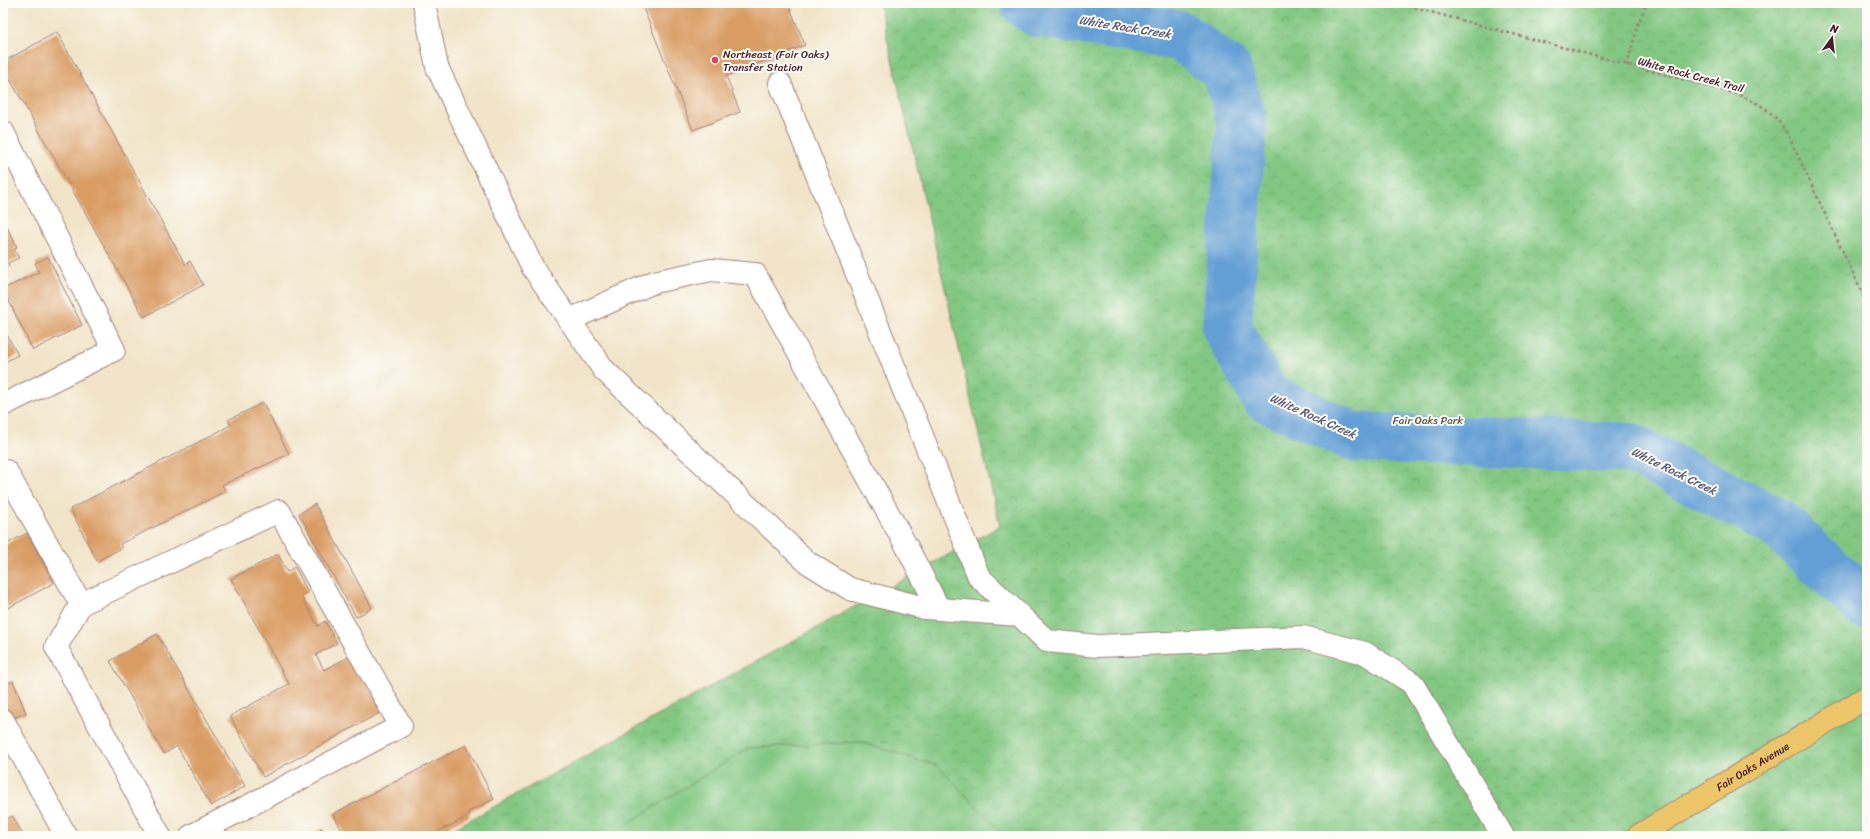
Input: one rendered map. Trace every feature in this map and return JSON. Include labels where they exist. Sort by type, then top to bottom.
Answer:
[{"type":"main road","name":"Fair Oaks Avenue","points":[[1638,836],[1867,697]]},
{"type":"street","points":[[424,3],[437,67],[533,268],[604,370],[807,562],[850,589],[924,608],[1018,614]]},
{"type":"street","points":[[780,83],[978,577],[1047,641],[1098,646],[1303,636],[1366,653],[1412,683],[1503,836]]},
{"type":"street","points":[[3,132],[114,350],[3,405]]},
{"type":"street","points":[[569,320],[654,282],[711,270],[755,274],[907,547],[939,609]]},
{"type":"street","points":[[5,472],[81,604]]},
{"type":"street","points":[[160,836],[56,647],[81,604],[279,511],[401,726],[191,836]]},
{"type":"street","points":[[3,720],[66,836]]},
{"type":"path","name":"White Rock Creek Trail","points":[[1397,3],[1627,66],[1737,94],[1763,105],[1777,117],[1788,135],[1867,302]]},
{"type":"path","points":[[1627,66],[1638,24],[1647,3]]},
{"type":"green space","name":"Fair Oaks Park","points":[[879,3],[1867,3],[1867,836],[441,836],[1000,526]]},
{"type":"green space","points":[[860,742],[938,766],[1004,836],[608,836],[748,748]]},
{"type":"building","name":"Northeast (Fair Oaks) Transfer Station","points":[[641,3],[788,3],[805,45],[726,76],[740,112],[693,130]]},
{"type":"building","points":[[57,32],[185,264],[190,261],[203,285],[144,317],[3,67],[3,62]]},
{"type":"building","points":[[7,227],[17,247],[14,249],[19,258],[8,263],[9,266],[3,269],[3,229]]},
{"type":"building","points":[[48,257],[82,325],[33,350],[3,289],[39,272],[35,263]]},
{"type":"building","points":[[3,328],[18,355],[3,363]]},
{"type":"building","points":[[263,403],[289,454],[222,485],[226,491],[120,544],[122,548],[97,561],[70,509],[231,425],[228,420]]},
{"type":"building","points":[[315,504],[372,608],[356,617],[299,514]]},
{"type":"building","points":[[27,533],[54,583],[8,608],[3,598],[3,546]]},
{"type":"building","points":[[278,554],[287,572],[295,567],[308,592],[301,596],[318,626],[325,621],[337,643],[316,655],[324,670],[354,654],[385,710],[263,777],[230,716],[289,684],[231,579]]},
{"type":"building","points":[[157,634],[245,786],[211,806],[177,746],[164,754],[110,661]]},
{"type":"building","points":[[13,681],[26,713],[10,719],[3,704],[3,685]]},
{"type":"building","points":[[466,745],[494,799],[468,812],[470,816],[429,836],[345,836],[333,814]]},
{"type":"building","points":[[12,816],[24,836],[3,836],[3,821]]},
{"type":"building","points":[[322,828],[326,836],[307,836]]},
{"type":"waterway","name":"White Rock Creek","points":[[1025,3],[1037,12],[1181,36],[1227,70],[1242,123],[1227,328],[1266,397],[1354,437],[1631,448],[1776,522],[1867,605]]},
{"type":"place","name":"Northeast (Fair Oaks) Transfer Station","points":[[715,60]]}]
